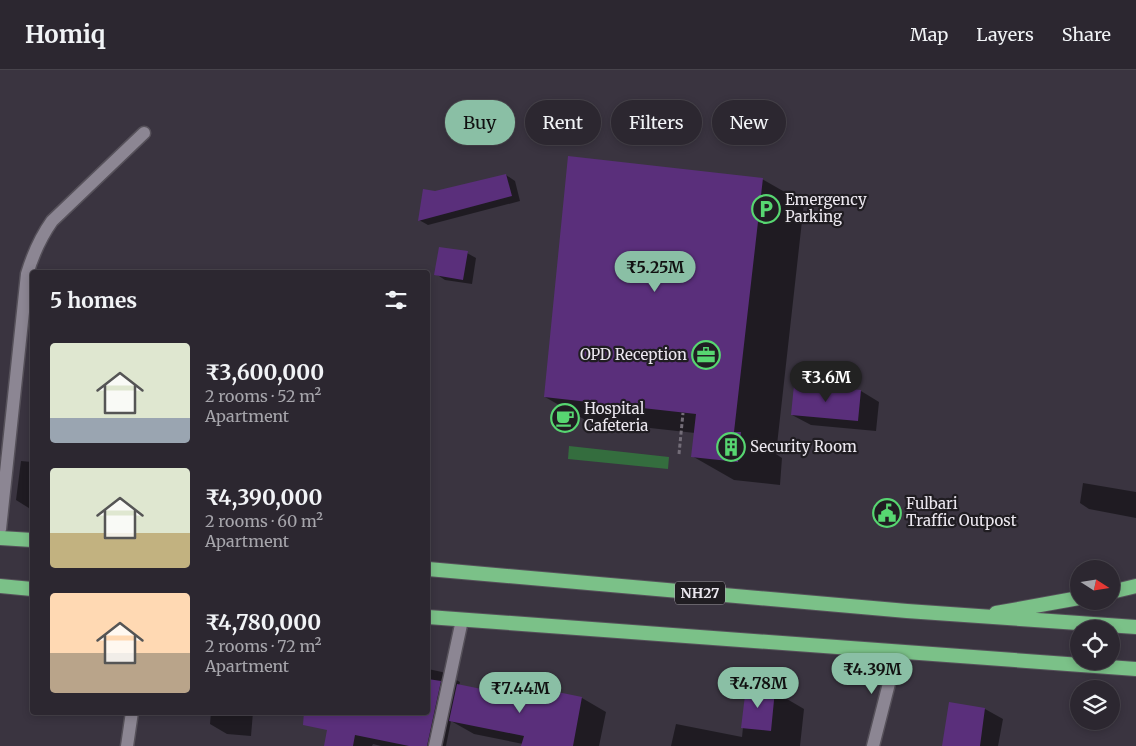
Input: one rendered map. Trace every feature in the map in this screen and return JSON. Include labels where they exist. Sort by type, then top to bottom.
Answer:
[{"type":"highway","points":[[0,538],[30,540]]},
{"type":"highway","name":"NH27","points":[[430,569],[973,617],[1136,627]]},
{"type":"highway","points":[[0,586],[30,588]]},
{"type":"highway","points":[[1120,590],[1136,586]]},
{"type":"highway","name":"NH27","points":[[973,617],[1070,600]]},
{"type":"highway","points":[[430,617],[1136,669]]},
{"type":"street","points":[[0,529],[27,274],[32,255],[52,221],[144,133]]},
{"type":"street","points":[[435,746],[462,620]]},
{"type":"street","points":[[873,746],[897,652]]},
{"type":"street","points":[[127,746],[132,715]]},
{"type":"path","points":[[679,454],[683,413]]},
{"type":"green space","points":[[569,446],[669,457],[668,469],[568,459]]},
{"type":"building","points":[[568,156],[763,178],[734,432],[741,432],[738,462],[691,457],[696,414],[544,397]]},
{"type":"building","points":[[506,174],[512,196],[418,221],[423,189],[435,191]]},
{"type":"building","points":[[439,247],[468,251],[463,280],[434,275]]},
{"type":"building","points":[[794,385],[861,390],[858,421],[791,415]]},
{"type":"building","points":[[430,679],[441,681],[427,746],[409,746],[355,735],[353,746],[324,746],[327,730],[303,725],[304,715],[430,715]]},
{"type":"building","points":[[457,684],[531,699],[533,687],[582,697],[573,746],[521,746],[524,736],[449,721]]},
{"type":"building","points":[[746,687],[775,690],[771,731],[741,728]]},
{"type":"building","points":[[949,702],[985,708],[980,746],[942,746]]},
{"type":"place","name":"Emergency Parking","points":[[766,209]]},
{"type":"place","name":"OPD Reception","points":[[706,355]]},
{"type":"place","name":"Hospital Cafeteria","points":[[565,418]]},
{"type":"place","name":"Security Room","points":[[731,447]]},
{"type":"place","name":"Fulbari Traffic Outpost","points":[[887,513]]}]
